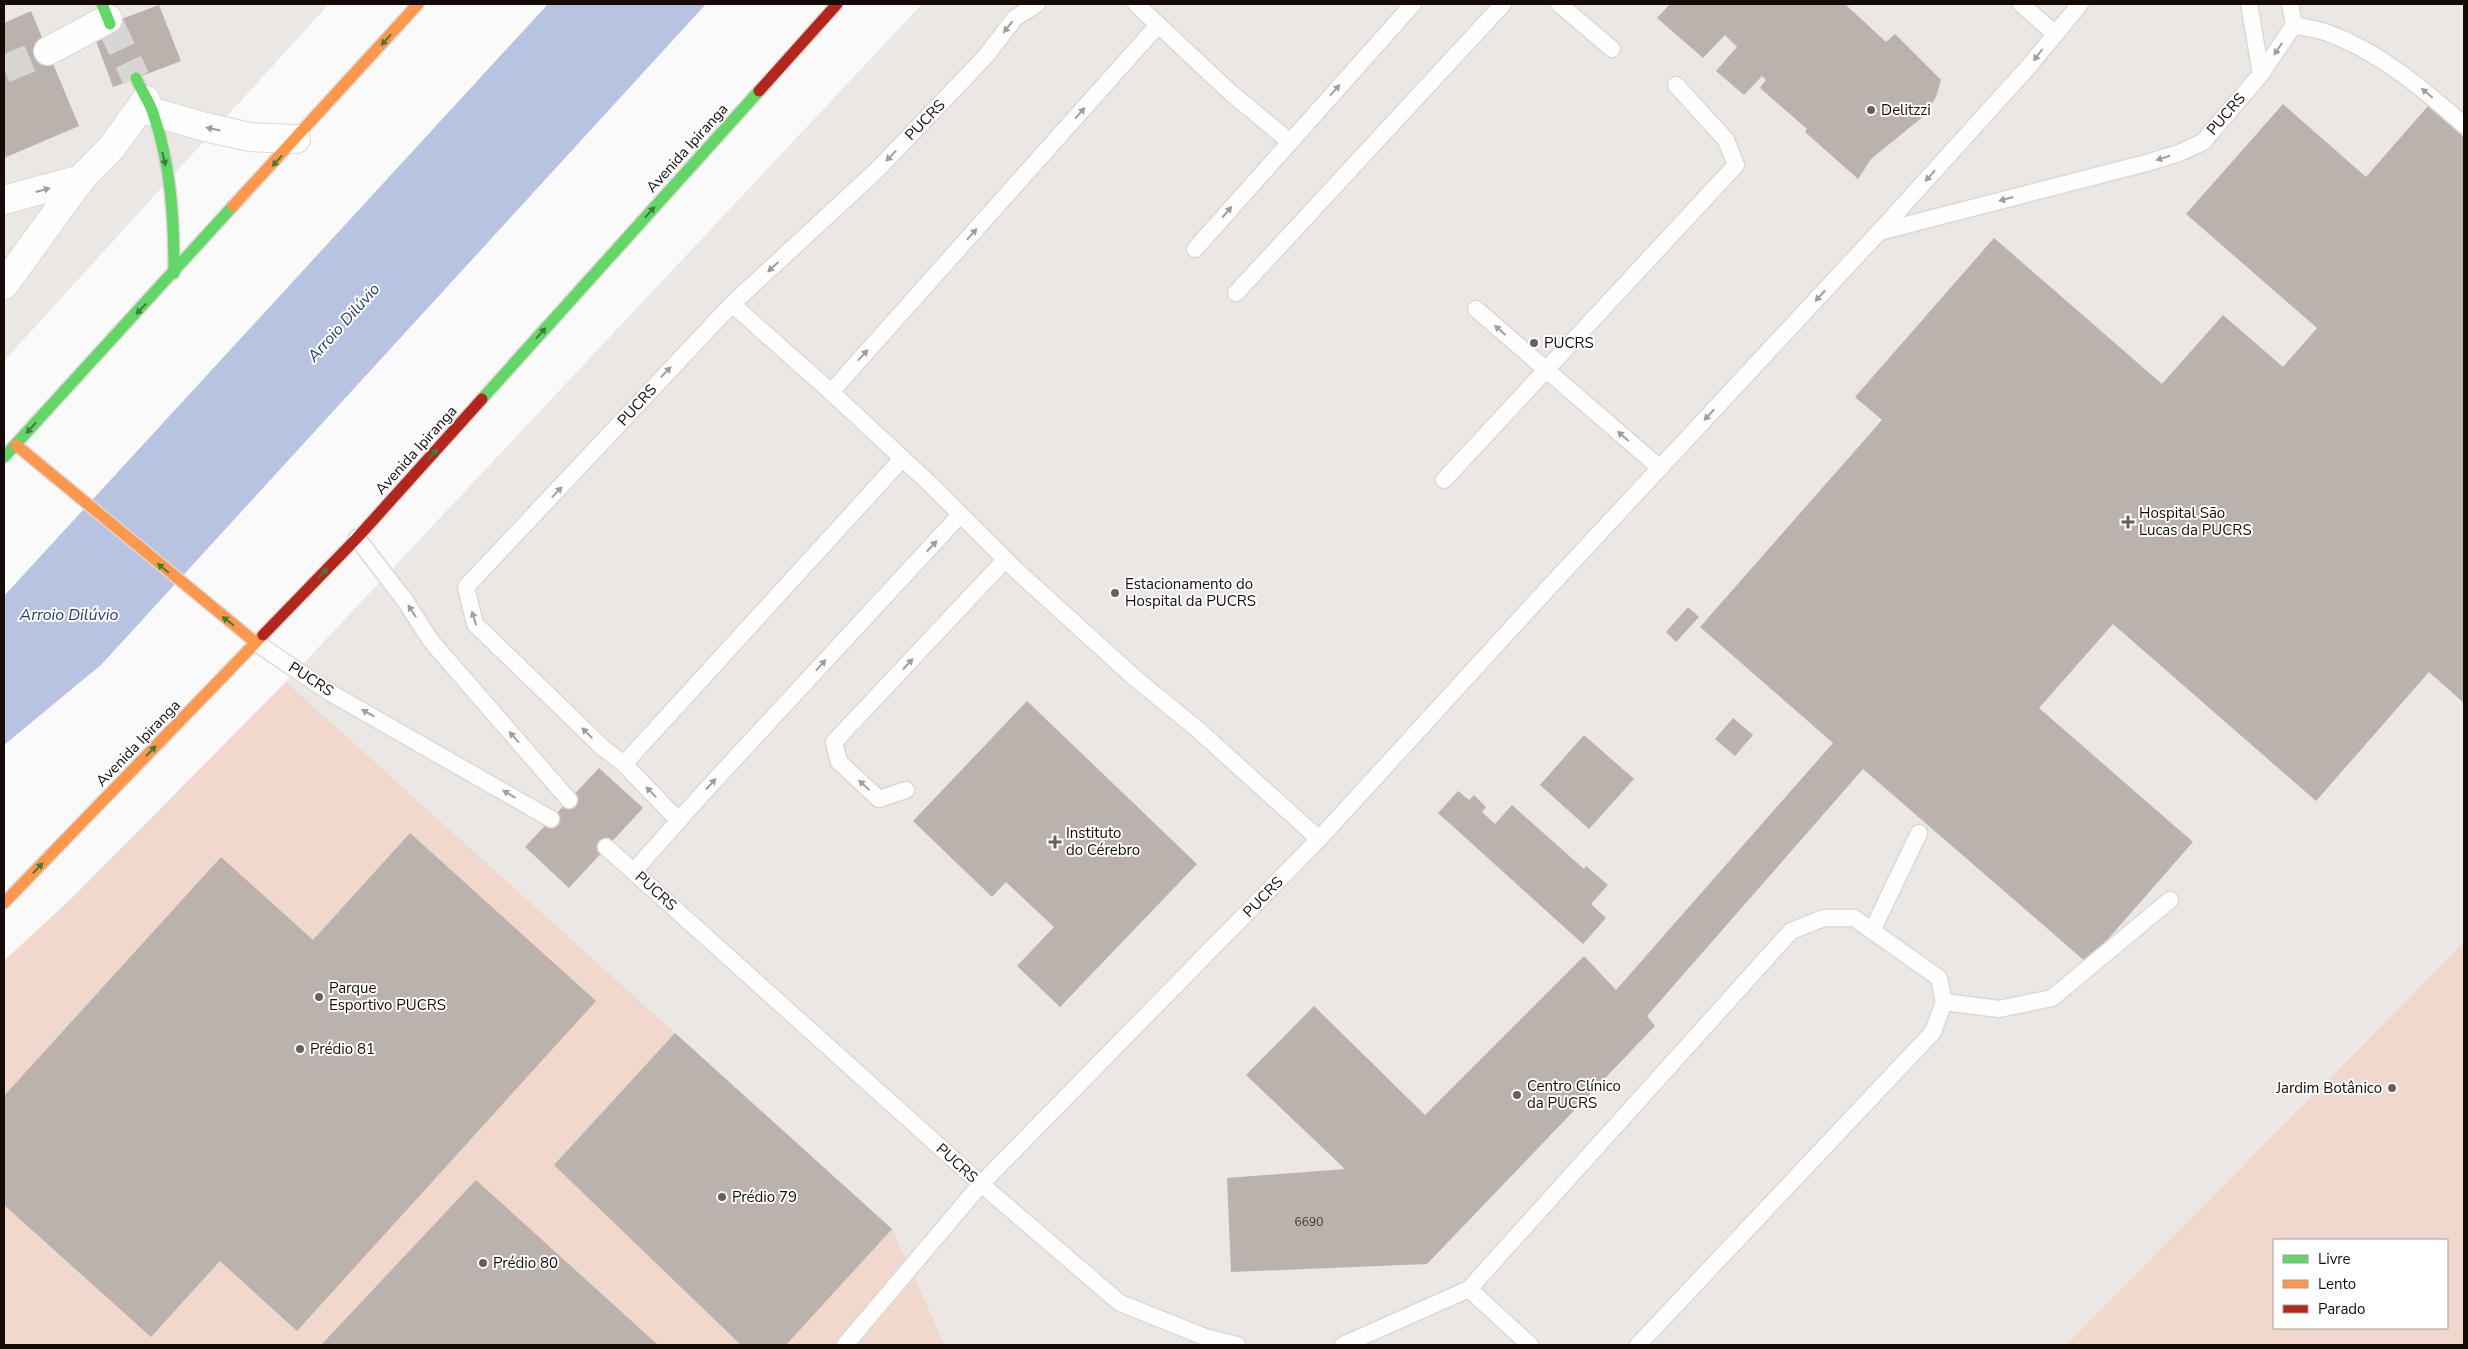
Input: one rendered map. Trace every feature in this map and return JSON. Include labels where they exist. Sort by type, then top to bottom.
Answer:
[{"type":"main road","points":[[4,457],[418,4]]},
{"type":"main road","name":"Avenida Ipiranga","points":[[4,902],[357,538],[837,4]]},
{"type":"main road","points":[[145,97],[167,171],[174,226],[174,273]]},
{"type":"main road","points":[[16,445],[59,479],[200,599],[255,642]]},
{"type":"street","points":[[48,51],[106,15]]},
{"type":"street","points":[[4,286],[81,179],[112,147],[145,97],[205,127],[250,137],[296,139]]},
{"type":"street","points":[[4,200],[81,179]]},
{"type":"lane","name":"PUCRS","points":[[624,764],[603,748],[475,624],[466,587],[732,304],[877,170],[985,57],[1015,18],[1036,4]]},
{"type":"lane","points":[[1136,4],[1231,93],[1289,141]]},
{"type":"lane","points":[[1195,249],[1289,141],[1413,4]]},
{"type":"lane","points":[[1236,293],[1503,4]]},
{"type":"lane","points":[[1560,4],[1612,50]]},
{"type":"lane","points":[[2021,4],[2054,33]]},
{"type":"lane","name":"PUCRS","points":[[606,847],[981,1184],[1319,839],[1879,232],[2030,65],[2054,33],[2080,4]]},
{"type":"lane","points":[[2250,4],[2261,74]]},
{"type":"lane","points":[[2290,4],[2294,25],[2327,33],[2378,58],[2417,84],[2464,125]]},
{"type":"lane","points":[[831,392],[1158,25]]},
{"type":"lane","name":"PUCRS","points":[[1879,232],[2179,153],[2203,142],[2261,74],[2294,25]]},
{"type":"lane","points":[[1444,480],[1736,165],[1726,140],[1676,84]]},
{"type":"lane","points":[[732,304],[831,392],[1005,560],[1136,679],[1196,728],[1319,839]]},
{"type":"lane","points":[[1476,309],[1660,468]]},
{"type":"lane","points":[[678,820],[624,764],[902,459]]},
{"type":"lane","points":[[634,871],[678,820],[960,515]]},
{"type":"lane","points":[[357,538],[406,602],[431,641],[570,800]]},
{"type":"lane","points":[[906,790],[879,799],[839,762],[834,742],[1005,560]]},
{"type":"lane","name":"PUCRS","points":[[255,642],[329,692],[551,819]]},
{"type":"lane","points":[[1872,931],[1919,833]]},
{"type":"lane","points":[[1944,1002],[1999,1009],[2052,998],[2170,900]]},
{"type":"lane","points":[[1343,1345],[1469,1289],[1791,931],[1824,918],[1854,918],[1939,978],[1944,1002],[1933,1032],[1638,1345]]},
{"type":"lane","points":[[845,1345],[981,1184],[1120,1303],[1205,1337],[1237,1345]]},
{"type":"lane","points":[[1469,1289],[1530,1345]]},
{"type":"shaded area","points":[[4,4],[329,4],[4,361]]},
{"type":"shaded area","name":"PUCRS","points":[[922,4],[2464,4],[2464,942],[2066,1345],[4,1345],[4,961],[73,897],[286,682]]},
{"type":"shaded area","name":"Parque Esportivo PUCRS","points":[[286,682],[892,1229],[945,1345],[4,1345],[4,961],[73,897]]},
{"type":"shaded area","name":"Jardim Botânico","points":[[2464,942],[2464,1345],[2066,1345]]},
{"type":"water","name":"Arroio Dilúvio","points":[[548,4],[706,4],[101,665],[4,745],[4,596]]},
{"type":"building","points":[[1670,4],[1845,4],[1886,42],[1895,34],[1941,80],[1936,97],[1925,115],[1871,159],[1858,179],[1805,132],[1807,129],[1760,88],[1766,80],[1762,76],[1744,95],[1716,71],[1737,47],[1725,35],[1703,58],[1657,18]]},
{"type":"building","points":[[159,5],[181,61],[113,87],[92,30]]},
{"type":"building","points":[[31,11],[79,126],[4,158],[4,23]]},
{"type":"building","name":"Hospital São Lucas da PUCRS","points":[[2283,104],[2366,177],[2428,106],[2464,137],[2464,703],[2429,672],[2316,801],[2113,624],[2039,708],[2193,842],[2087,963],[1863,769],[1647,1016],[1655,1026],[1427,1264],[1231,1272],[1227,1178],[1345,1169],[1246,1075],[1314,1006],[1425,1115],[1584,956],[1616,990],[1833,743],[1700,627],[1882,420],[1855,397],[1994,238],[2162,384],[2223,315],[2283,367],[2317,328],[2186,214]]},
{"type":"building","points":[[1688,607],[1699,617],[1676,642],[1666,632]]},
{"type":"building","name":"Instituto do Cérebro","points":[[1027,701],[1197,864],[1060,1007],[1017,966],[1054,927],[1006,882],[992,897],[913,821]]},
{"type":"building","points":[[1733,718],[1753,735],[1735,756],[1715,739]]},
{"type":"building","points":[[1584,735],[1634,779],[1589,829],[1540,785]]},
{"type":"building","points":[[599,768],[643,808],[569,888],[525,847]]},
{"type":"building","points":[[1458,791],[1469,800],[1474,795],[1486,807],[1482,812],[1495,824],[1512,805],[1584,869],[1586,866],[1608,885],[1591,904],[1606,918],[1583,944],[1438,813]]},
{"type":"building","name":"Prédio 81","points":[[410,833],[596,1001],[297,1331],[220,1261],[151,1337],[4,1205],[4,1096],[221,857],[313,940]]},
{"type":"building","name":"Prédio 79","points":[[675,1033],[892,1229],[786,1345],[741,1345],[554,1165]]},
{"type":"building","name":"Prédio 80","points":[[476,1180],[658,1345],[321,1345]]},
{"type":"tunnel","points":[[110,24],[136,78]]},
{"type":"tunnel","points":[[4,69],[48,51]]},
{"type":"traffic: fast","points":[[102,4],[110,24]]},
{"type":"traffic: fast","points":[[136,78],[151,109],[159,132],[168,172],[172,212],[174,273]]},
{"type":"traffic: fast","points":[[482,399],[759,91]]},
{"type":"traffic: fast","points":[[4,457],[233,206]]},
{"type":"traffic: slow","points":[[233,206],[418,4]]},
{"type":"traffic: slow","points":[[16,445],[255,642]]},
{"type":"traffic: slow","points":[[4,903],[263,635]]},
{"type":"traffic: jam","points":[[759,91],[837,4]]},
{"type":"traffic: jam","points":[[263,635],[357,538],[482,399]]},
{"type":"place","name":"Delitzzi","points":[[1871,110]]},
{"type":"place","name":"PUCRS","points":[[1534,343]]},
{"type":"place","name":"Hospital São Lucas da PUCRS","points":[[2128,522]]},
{"type":"place","name":"Estacionamento do Hospital da PUCRS","points":[[1115,593]]},
{"type":"place","name":"Instituto do Cérebro","points":[[1055,842]]},
{"type":"place","name":"Parque Esportivo PUCRS","points":[[319,997]]},
{"type":"place","name":"Prédio 81","points":[[300,1049]]},
{"type":"place","name":"Jardim Botânico","points":[[2392,1088]]},
{"type":"place","name":"Centro Clínico da PUCRS","points":[[1517,1095]]},
{"type":"place","name":"Prédio 79","points":[[722,1197]]},
{"type":"place","name":"Prédio 80","points":[[483,1263]]}]
